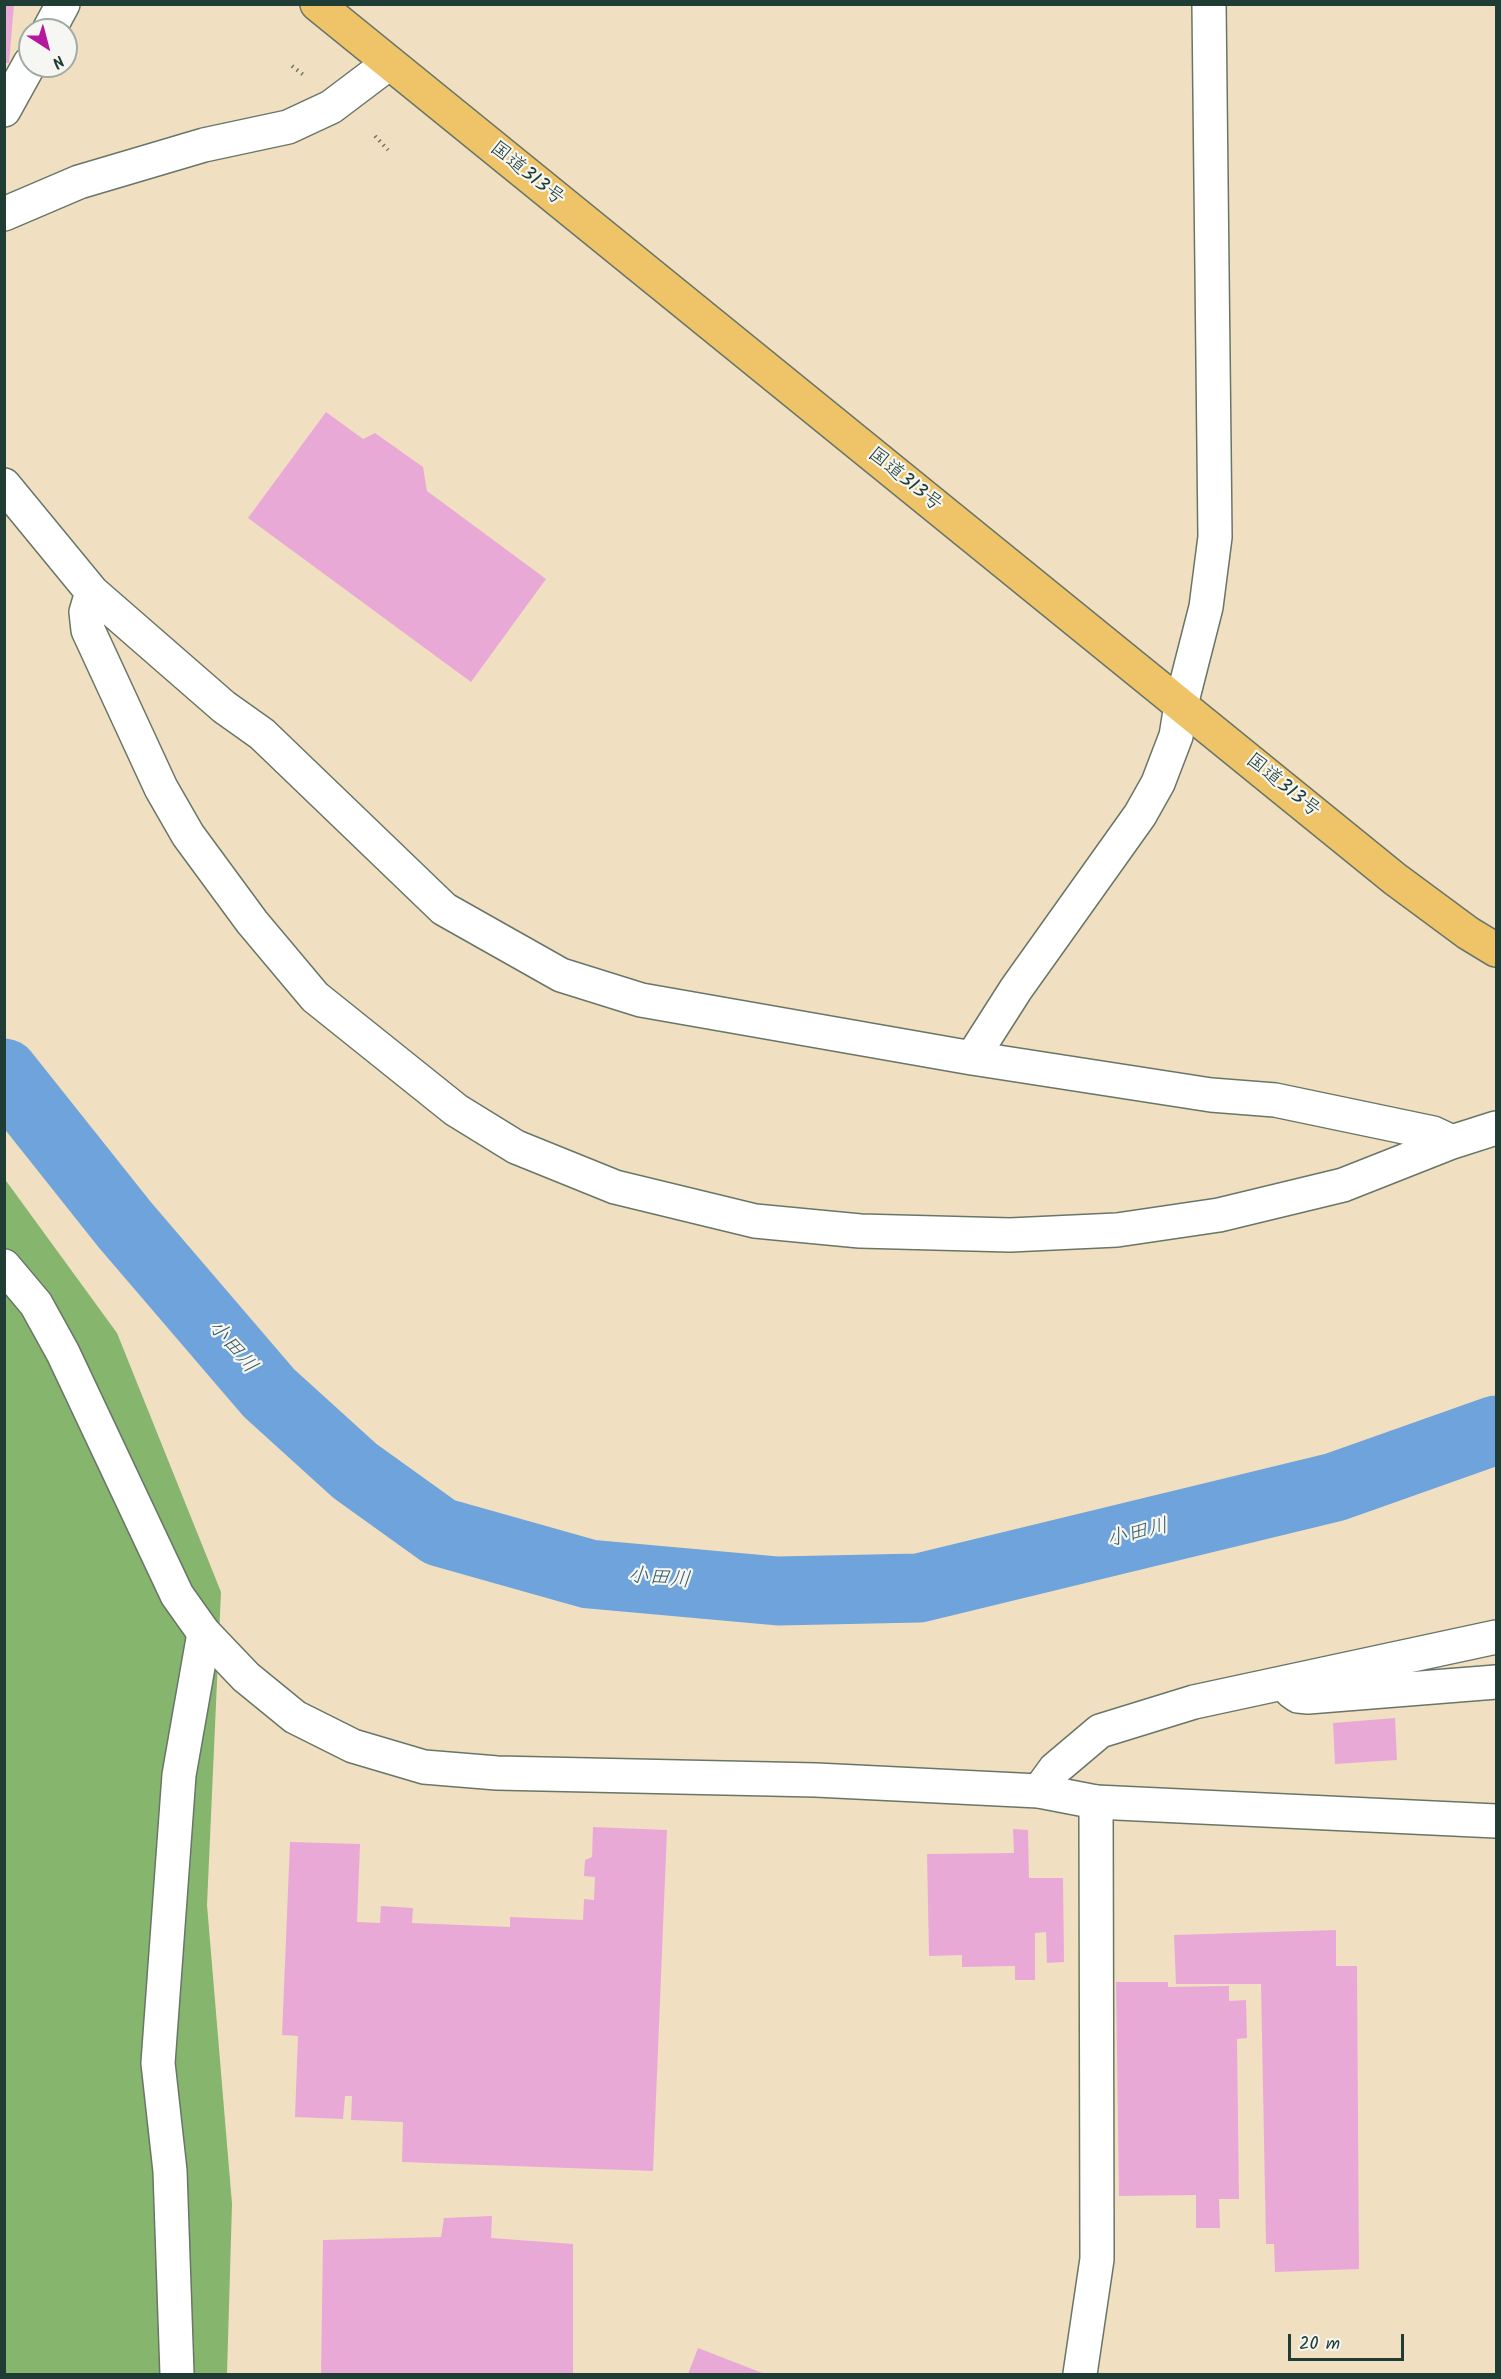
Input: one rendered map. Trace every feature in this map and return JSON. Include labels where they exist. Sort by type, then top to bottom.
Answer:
[{"type":"highway","name":"国道313号","points":[[317,4],[388,64],[1395,879],[1468,933],[1497,950]]},
{"type":"street","points":[[55,18],[63,4]]},
{"type":"street","points":[[972,1058],[1016,989],[1140,815],[1158,783],[1176,736],[1181,705],[1206,607],[1215,537],[1209,4]]},
{"type":"street","points":[[4,214],[79,182],[204,145],[288,127],[331,107],[388,64]]},
{"type":"street","points":[[4,110],[22,78]]},
{"type":"street","points":[[4,485],[92,592],[224,707],[262,734],[444,909],[561,975],[641,1000],[972,1058],[1211,1095],[1275,1100],[1432,1133],[1452,1142]]},
{"type":"street","points":[[92,592],[86,612],[88,630],[161,788],[188,835],[252,922],[315,997],[456,1110],[516,1147],[615,1187],[755,1221],[860,1231],[1010,1235],[1117,1230],[1219,1215],[1343,1185],[1452,1142],[1497,1128]]},
{"type":"street","points":[[4,1266],[36,1304],[63,1353],[177,1595],[204,1633],[246,1677],[295,1717],[353,1746],[424,1767],[497,1773],[816,1780],[1039,1791],[1096,1802],[1497,1821]]},
{"type":"street","points":[[177,2374],[170,2171],[158,2063],[179,1775],[204,1633]]},
{"type":"street","points":[[1039,1791],[1055,1769],[1100,1731],[1194,1702],[1497,1637]]},
{"type":"street","points":[[1280,1683],[1298,1696],[1308,1697],[1497,1682]]},
{"type":"street","points":[[1080,2374],[1097,2259],[1096,1802]]},
{"type":"path","points":[[292,66],[305,76]]},
{"type":"path","points":[[375,136],[388,150]]},
{"type":"green space","points":[[4,1178],[117,1333],[221,1592],[207,1905],[232,2204],[227,2374],[5,2374]]},
{"type":"building","points":[[4,4],[14,4],[9,63],[4,63]]},
{"type":"building","points":[[326,412],[363,439],[375,433],[423,467],[427,491],[546,579],[471,682],[248,518]]},
{"type":"building","points":[[1395,1718],[1397,1760],[1335,1764],[1333,1723]]},
{"type":"building","points":[[593,1827],[667,1830],[653,2171],[402,2162],[403,2122],[351,2120],[352,2096],[345,2096],[343,2119],[295,2117],[298,2036],[282,2035],[290,1842],[360,1844],[357,1922],[380,1923],[381,1906],[413,1908],[412,1923],[510,1927],[510,1917],[583,1920],[584,1899],[594,1900],[595,1877],[584,1876],[585,1860],[592,1857]]},
{"type":"building","points":[[1013,1829],[1028,1830],[1029,1878],[1063,1878],[1064,1962],[1047,1963],[1046,1932],[1035,1933],[1035,1980],[1015,1980],[1015,1966],[962,1967],[962,1955],[929,1956],[927,1854],[1014,1853]]},
{"type":"building","points":[[1336,1930],[1336,1966],[1357,1966],[1359,2269],[1275,2272],[1274,2244],[1266,2244],[1261,1984],[1176,1984],[1174,1935]]},
{"type":"building","points":[[1116,1982],[1168,1982],[1168,1987],[1229,1986],[1229,2001],[1246,2000],[1247,2038],[1237,2039],[1239,2199],[1219,2199],[1220,2228],[1196,2228],[1196,2195],[1119,2196]]},
{"type":"building","points":[[492,2216],[491,2238],[573,2244],[573,2374],[321,2374],[323,2240],[441,2237],[444,2218]]},
{"type":"building","points":[[698,2348],[765,2374],[688,2374]]},
{"type":"waterway","name":"小田川","points":[[4,1073],[125,1225],[269,1393],[355,1471],[440,1532],[589,1574],[778,1591],[919,1588],[1335,1487],[1496,1430]]}]
